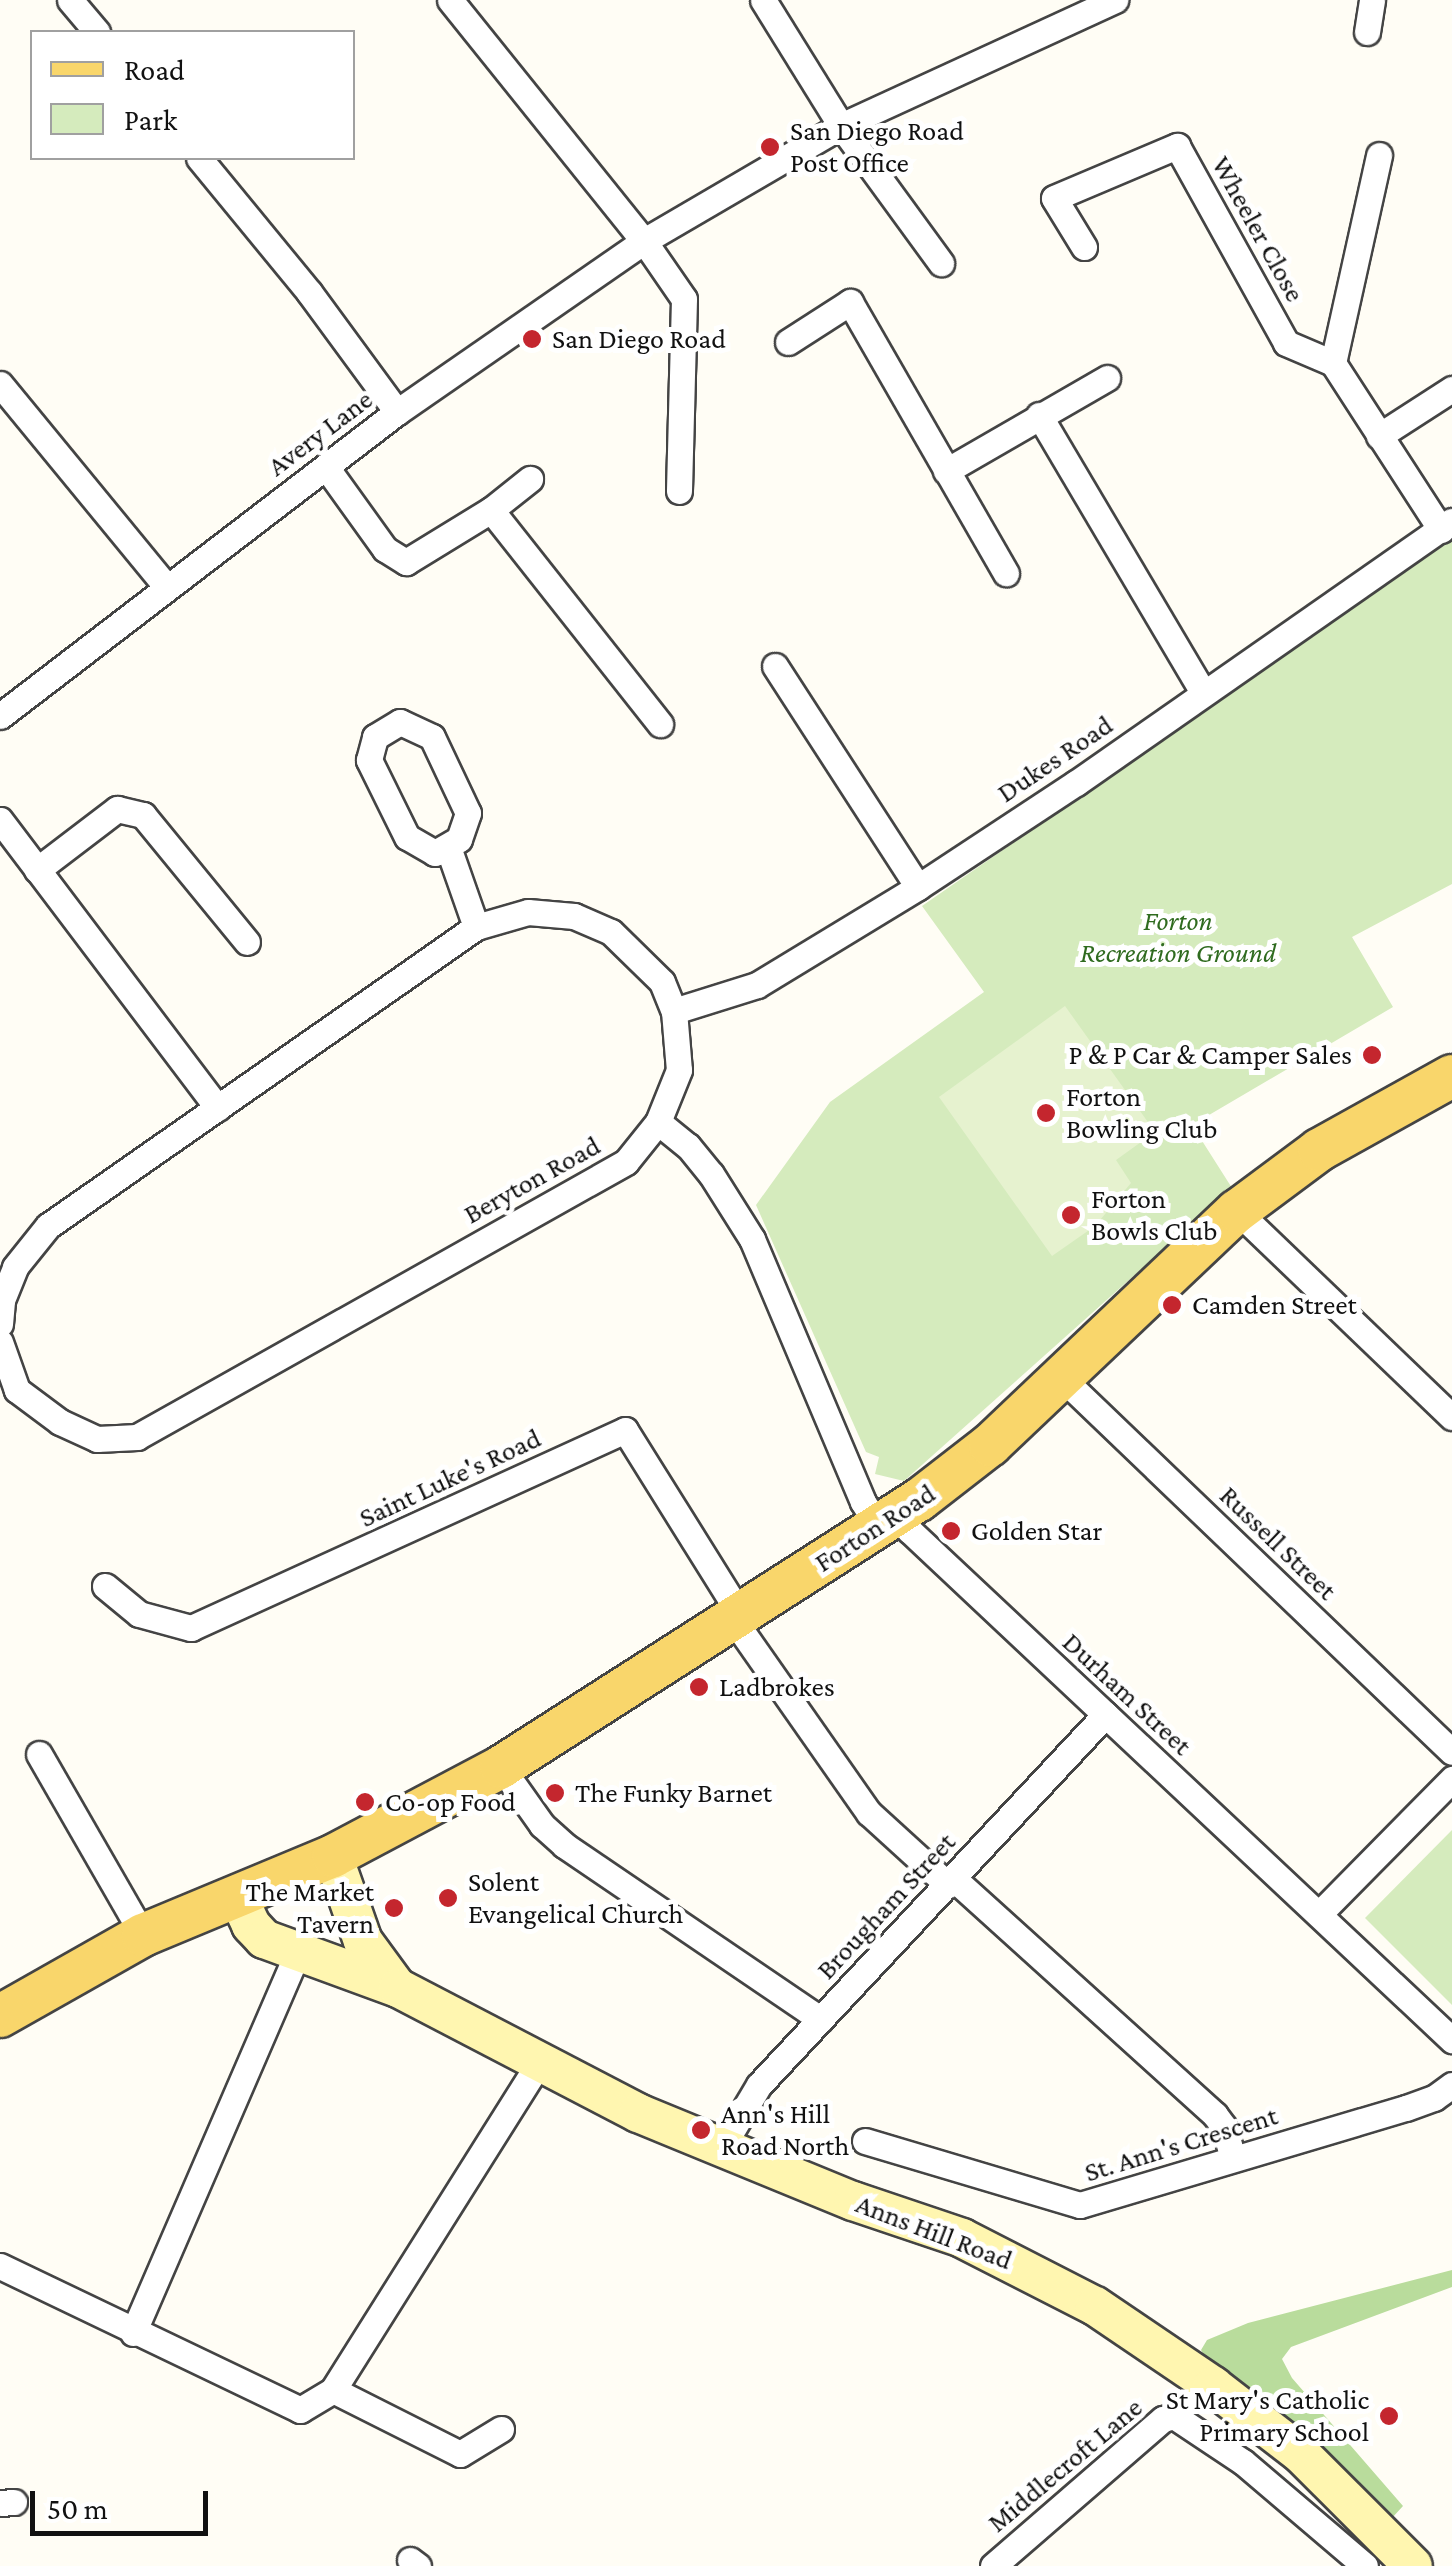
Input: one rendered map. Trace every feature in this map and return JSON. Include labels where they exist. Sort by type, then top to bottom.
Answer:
[{"type":"main road","name":"Forton Road","points":[[0,2016],[142,1935],[240,1899],[333,1856],[501,1767],[888,1520],[974,1458],[1236,1211],[1319,1150],[1452,1076]]},
{"type":"street","points":[[70,0],[95,30]]},
{"type":"street","points":[[450,0],[644,241],[684,298],[679,491]]},
{"type":"street","points":[[763,0],[841,126],[941,264]]},
{"type":"street","points":[[841,126],[1115,0]]},
{"type":"street","points":[[1367,32],[1372,0]]},
{"type":"street","name":"Avery Lane","points":[[0,716],[397,412],[644,241],[841,126]]},
{"type":"street","name":"Wheeler Close","points":[[1084,248],[1054,198],[1177,146],[1286,343],[1333,363]]},
{"type":"street","points":[[1380,156],[1333,363],[1446,526]]},
{"type":"street","points":[[201,160],[309,292],[397,412]]},
{"type":"street","points":[[788,342],[850,302],[1006,573]]},
{"type":"street","points":[[946,472],[1107,378]]},
{"type":"street","points":[[0,384],[166,586]]},
{"type":"street","points":[[1380,436],[1452,389]]},
{"type":"street","points":[[1039,415],[1203,692]]},
{"type":"street","points":[[326,466],[386,549],[406,562],[491,510],[530,479]]},
{"type":"street","points":[[491,510],[660,724]]},
{"type":"street","name":"Dukes Road","points":[[674,1011],[756,986],[918,887],[1446,526]]},
{"type":"street","points":[[775,666],[918,887]]},
{"type":"street","points":[[400,722],[432,737],[468,813],[459,839],[448,847],[435,853],[407,837],[369,760],[375,738],[400,722]]},
{"type":"street","points":[[38,870],[117,809],[143,815],[247,942]]},
{"type":"street","points":[[0,820],[218,1108]]},
{"type":"street","points":[[448,847],[476,927]]},
{"type":"street","name":"Beryton Road","points":[[0,1324],[2,1300],[15,1267],[48,1226],[476,927],[528,912],[574,916],[611,932],[641,957],[662,982],[674,1011],[679,1070],[658,1122],[626,1162],[137,1437],[97,1439],[9,1395],[0,1342]]},
{"type":"street","name":"Durham Street","points":[[658,1122],[688,1146],[712,1174],[752,1239],[863,1502],[944,1564],[1319,1914]]},
{"type":"street","points":[[1236,1211],[1452,1417]]},
{"type":"street","name":"Russell Street","points":[[1062,1378],[1452,1752]]},
{"type":"street","name":"Saint Luke's Road","points":[[104,1586],[139,1614],[190,1628],[625,1430],[736,1616]]},
{"type":"street","points":[[736,1616],[869,1813],[1215,2114],[1234,2158]]},
{"type":"street","name":"Brougham Street","points":[[722,2147],[759,2085],[1105,1715]]},
{"type":"street","points":[[39,1754],[142,1935]]},
{"type":"street","points":[[501,1767],[542,1825],[564,1845],[820,2019]]},
{"type":"street","points":[[1452,1779],[1319,1914],[1452,2040]]},
{"type":"street","name":"Anns Hill Road","points":[[333,1856],[369,1953],[398,1988]]},
{"type":"street","name":"Anns Hill Road","points":[[240,1899],[257,1933],[398,1988],[638,2113],[853,2200],[962,2238],[1094,2306],[1213,2386],[1301,2454],[1384,2532],[1414,2566]]},
{"type":"street","points":[[133,2333],[298,1951]]},
{"type":"street","points":[[0,2266],[300,2410],[333,2390],[538,2064]]},
{"type":"street","name":"St. Ann's Crescent","points":[[865,2141],[1080,2206],[1406,2108],[1434,2098],[1452,2085]]},
{"type":"street","points":[[333,2390],[460,2454],[501,2428]]},
{"type":"street","name":"Middlecroft Lane","points":[[993,2566],[1155,2426],[1174,2416],[1243,2462],[1365,2566]]},
{"type":"green space","name":"Forton Recreation Ground","points":[[1452,539],[1452,884],[1352,937],[1393,1007],[1192,1125],[1232,1188],[904,1481],[875,1474],[879,1457],[866,1452],[756,1205],[830,1102],[984,992],[922,906]]},
{"type":"green space","name":"Forton Bowling Club","points":[[1065,1006],[1155,1132],[1116,1160],[1131,1183],[1095,1226],[1052,1256],[939,1097]]},
{"type":"green space","points":[[1452,1830],[1452,2005],[1365,1918]]},
{"type":"green space","points":[[1452,2270],[1452,2287],[1291,2347],[1282,2359],[1292,2378],[1403,2506],[1391,2519],[1209,2363],[1201,2350],[1207,2340],[1248,2323]]},
{"type":"place","name":"San Diego Road Post Office","points":[[770,147]]},
{"type":"place","name":"San Diego Road","points":[[532,339]]},
{"type":"place","name":"P & P Car & Camper Sales","points":[[1372,1055]]},
{"type":"place","name":"Forton Bowling Club","points":[[1046,1113]]},
{"type":"place","name":"Forton Bowls Club","points":[[1071,1215]]},
{"type":"place","name":"Camden Street","points":[[1172,1305]]},
{"type":"place","name":"Golden Star","points":[[951,1531]]},
{"type":"place","name":"Ladbrokes","points":[[699,1687]]},
{"type":"place","name":"The Funky Barnet","points":[[555,1793]]},
{"type":"place","name":"Co-op Food","points":[[365,1802]]},
{"type":"place","name":"Solent Evangelical Church","points":[[448,1898]]},
{"type":"place","name":"The Market Tavern","points":[[394,1908]]},
{"type":"place","name":"Ann's Hill Road North","points":[[701,2130]]},
{"type":"place","name":"St Mary's Catholic Primary School","points":[[1389,2416]]}]
